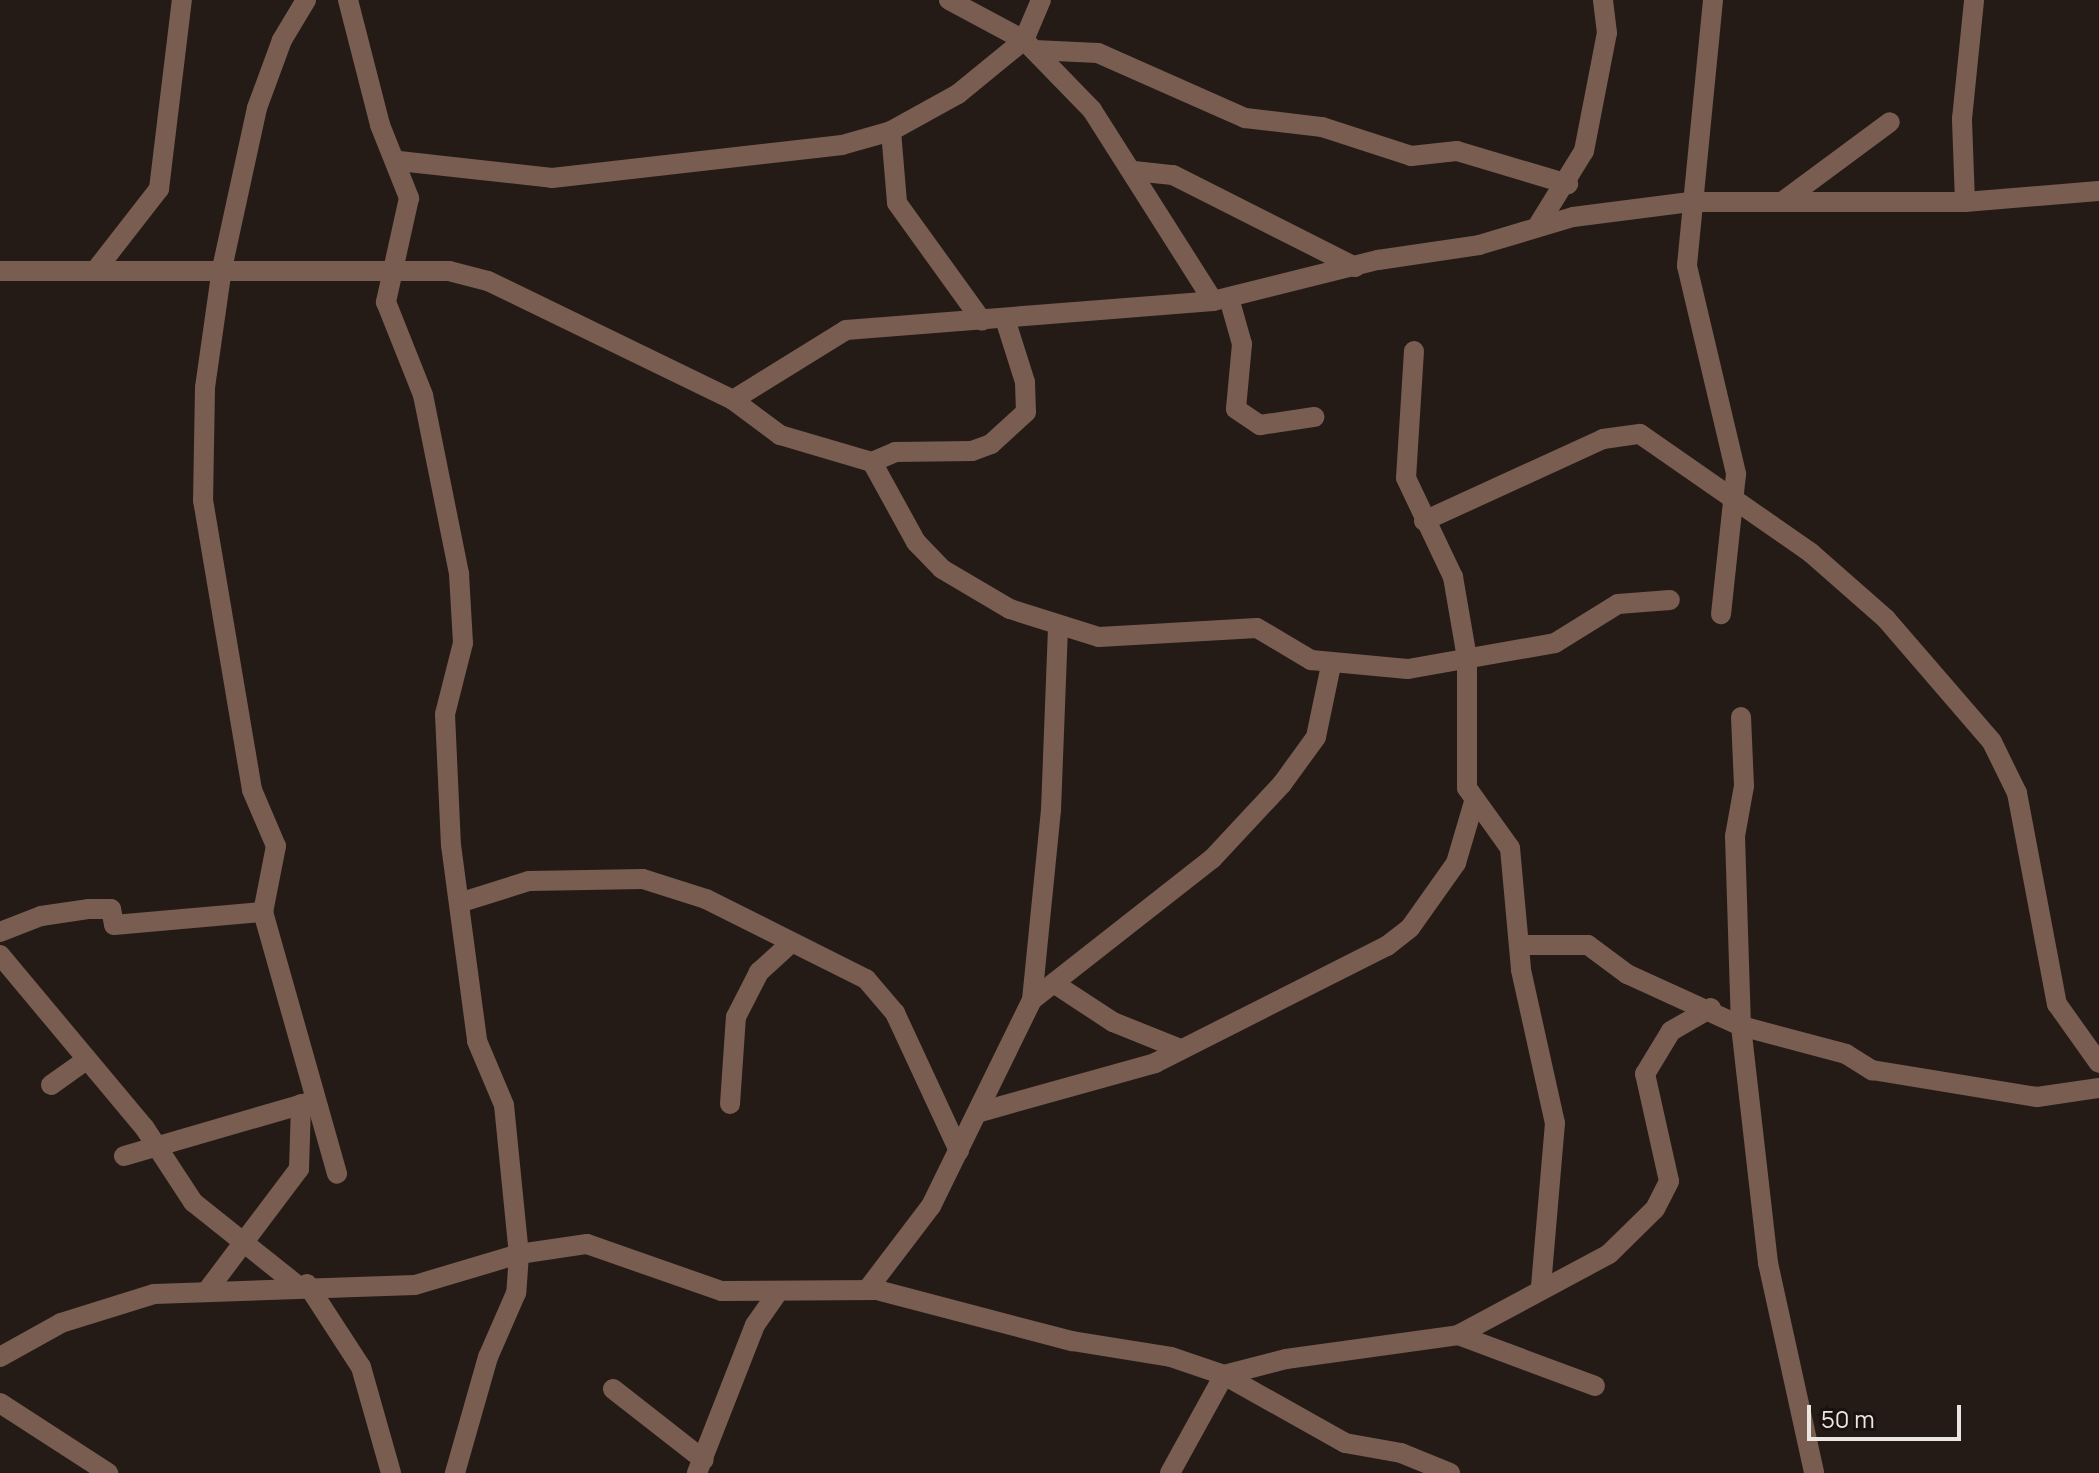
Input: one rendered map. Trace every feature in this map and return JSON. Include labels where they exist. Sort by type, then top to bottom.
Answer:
[{"type":"street","points":[[99,266],[159,189],[182,0]]},
{"type":"street","points":[[306,0],[282,40],[257,108],[222,268],[205,388],[203,500],[252,790],[276,846],[263,912],[307,1102],[337,1174]]},
{"type":"street","points":[[348,0],[380,125],[399,161],[409,198],[386,302],[423,395],[463,611],[463,643],[445,714],[451,845],[462,902],[477,1041],[504,1105],[519,1254],[516,1293],[488,1357],[455,1473]]},
{"type":"street","points":[[949,0],[1029,45],[1116,138],[1134,171],[1221,300],[1242,344],[1236,409],[1260,425],[1314,417]]},
{"type":"street","points":[[399,161],[552,178],[772,156],[891,131],[958,94],[1029,45],[1041,0]]},
{"type":"street","points":[[1537,227],[1568,184],[1598,92],[1603,0]]},
{"type":"street","points":[[1713,0],[1690,202],[1687,266],[1727,414],[1735,497],[1721,614]]},
{"type":"street","points":[[1965,202],[1962,119],[1974,0]]},
{"type":"street","points":[[1029,45],[1098,53],[1245,118],[1322,127],[1411,156],[1457,151],[1568,184]]},
{"type":"street","points":[[1782,202],[1890,122]]},
{"type":"street","points":[[891,131],[897,203],[982,321]]},
{"type":"street","points":[[1134,171],[1173,175],[1355,267]]},
{"type":"street","points":[[733,400],[846,330],[1221,300],[1355,267],[1479,245],[1537,227],[1690,202],[1965,202],[2099,191]]},
{"type":"street","points":[[0,271],[99,266],[449,271],[519,292],[733,400],[780,435],[872,462],[895,452],[972,451],[991,444],[1026,412],[1025,382],[1005,319]]},
{"type":"street","points":[[980,1112],[1134,1070],[1326,983],[1410,928],[1456,863],[1474,802],[1464,747],[1467,658],[1453,577],[1424,521],[1403,450],[1414,351]]},
{"type":"street","points":[[1424,521],[1622,433],[1655,442],[1735,497],[1886,619],[1992,742],[2017,793],[2057,1004],[2099,1063]]},
{"type":"street","points":[[872,462],[916,542],[942,569],[1058,629],[1128,639],[1178,629],[1257,628],[1331,665],[1408,669],[1576,636],[1618,604],[1670,600]]},
{"type":"street","points":[[867,1290],[931,1206],[980,1112],[1032,1000],[1051,810],[1058,629]]},
{"type":"street","points":[[1032,1000],[1058,986],[1212,859],[1306,758],[1331,665]]},
{"type":"street","points":[[1741,717],[1744,786],[1735,836],[1741,1026],[1768,1263],[1814,1473]]},
{"type":"street","points":[[1474,802],[1510,848],[1519,945],[1556,1137],[1541,1287]]},
{"type":"street","points":[[462,902],[529,881],[625,876],[706,899],[866,979],[895,1013],[959,1151]]},
{"type":"street","points":[[0,932],[41,916],[89,909],[111,909],[114,925],[263,912]]},
{"type":"street","points":[[730,1104],[736,1017],[759,972],[791,943]]},
{"type":"street","points":[[1519,945],[1588,945],[1627,974],[1711,1008],[1741,1026],[1846,1054],[1872,1070],[2037,1097],[2099,1088]]},
{"type":"street","points":[[0,955],[16,966],[33,1001],[86,1060],[157,1148],[193,1202],[243,1245],[302,1284],[361,1367],[391,1473]]},
{"type":"street","points":[[1058,986],[1113,1022],[1180,1049]]},
{"type":"street","points":[[1170,1473],[1224,1375],[1286,1359],[1458,1335],[1512,1312],[1541,1287],[1581,1273],[1655,1209],[1669,1181],[1645,1074],[1671,1031],[1711,1008]]},
{"type":"street","points":[[51,1085],[86,1060]]},
{"type":"street","points":[[124,1156],[307,1102]]},
{"type":"street","points":[[207,1291],[299,1169],[307,1102]]},
{"type":"street","points":[[0,1357],[92,1311],[154,1294],[302,1284],[415,1285],[519,1254],[587,1244],[721,1291],[777,1294],[867,1290],[1072,1341],[1171,1357],[1224,1375],[1345,1443],[1401,1453],[1450,1473]]},
{"type":"street","points":[[613,1389],[700,1466],[755,1325],[777,1294]]},
{"type":"street","points":[[1458,1335],[1595,1386]]},
{"type":"street","points":[[0,1403],[108,1473]]}]
